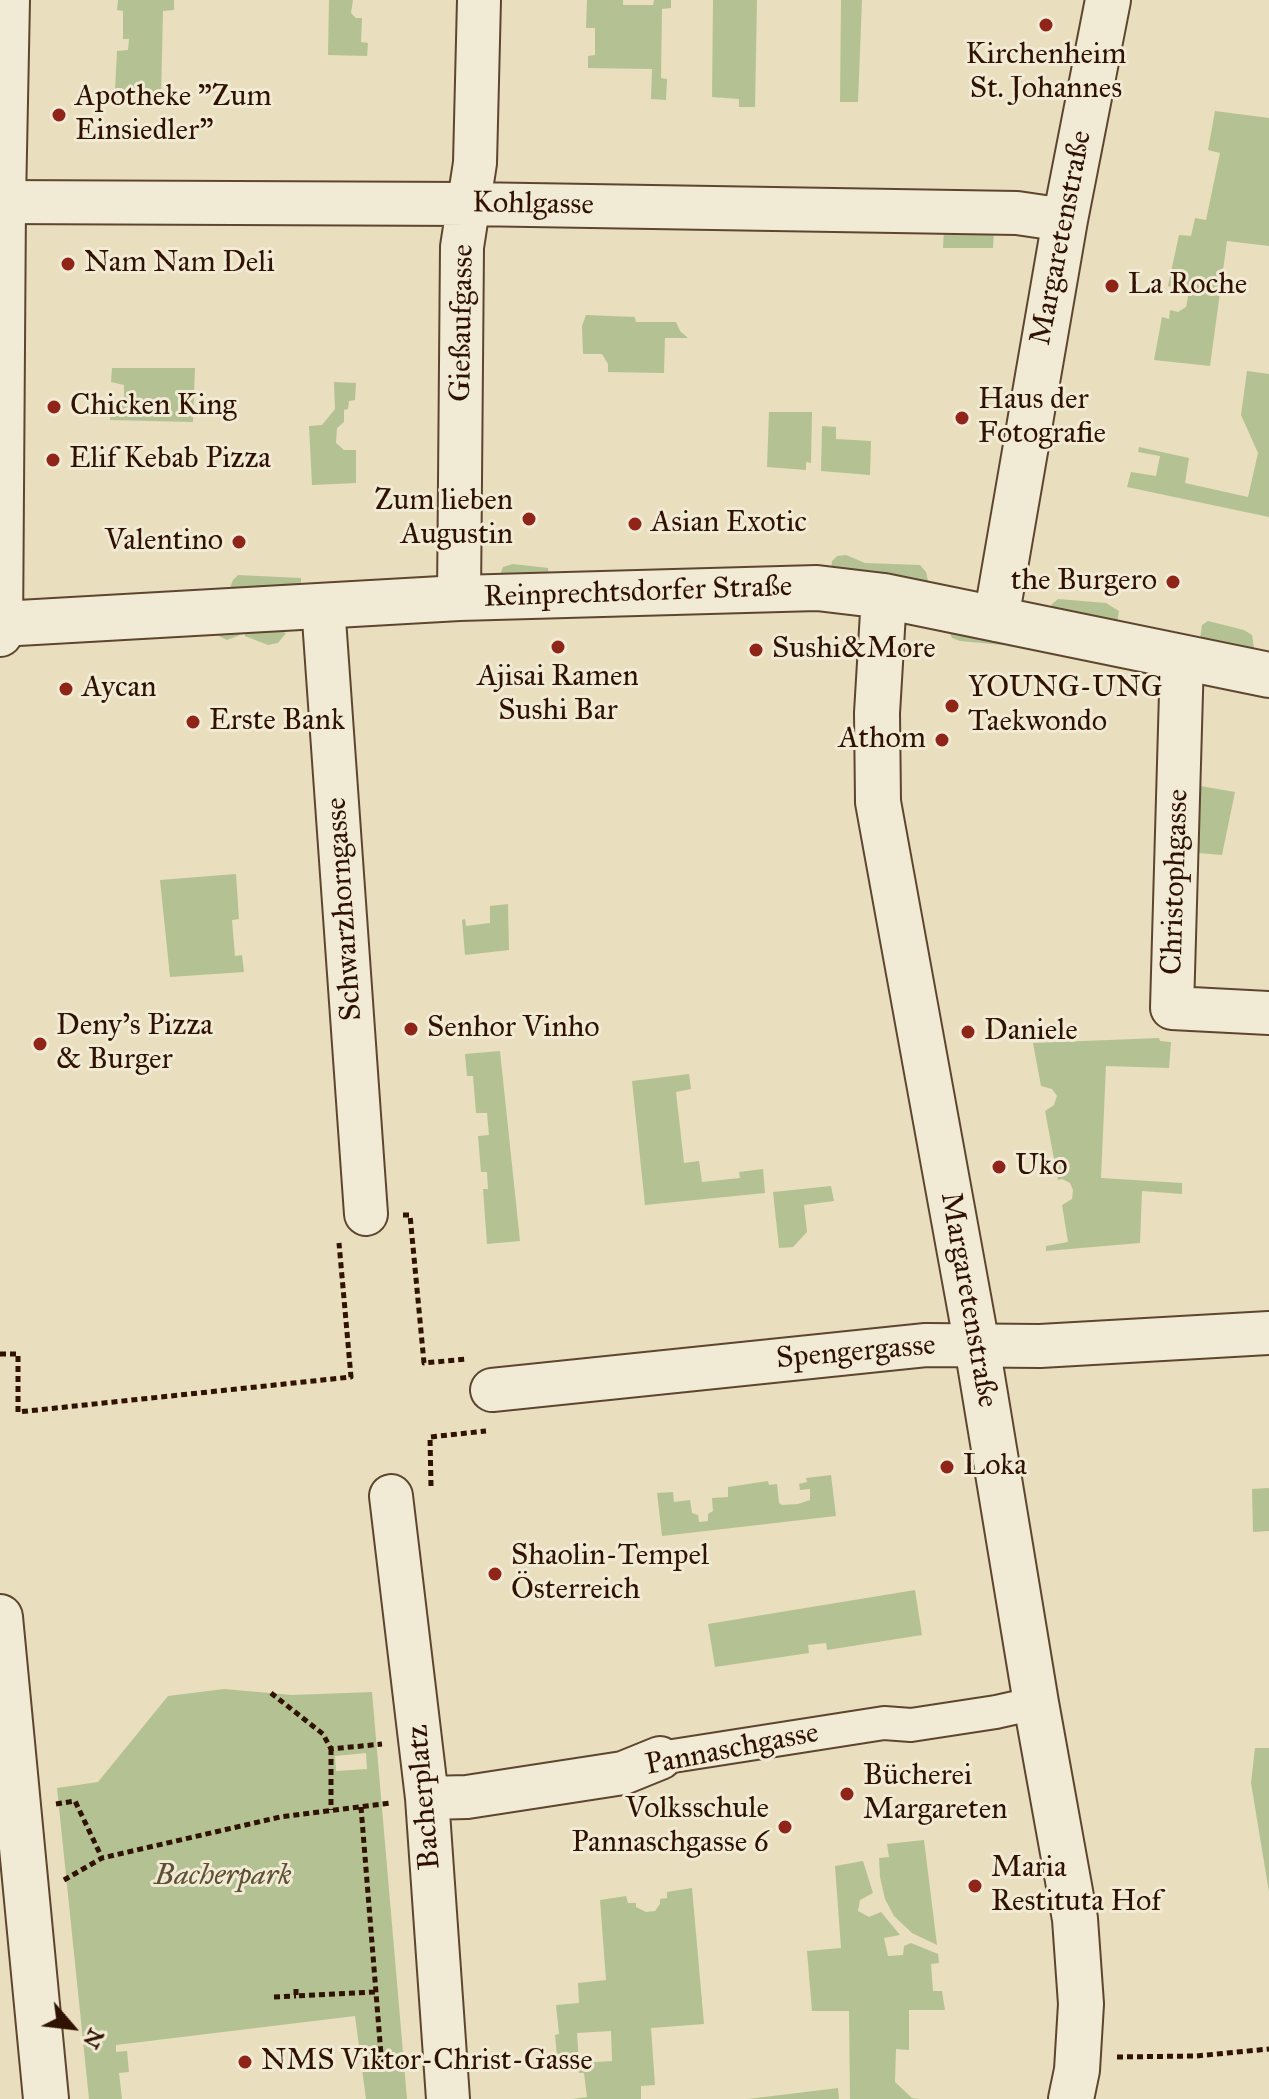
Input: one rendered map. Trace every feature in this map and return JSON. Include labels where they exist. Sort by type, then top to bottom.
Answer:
[{"type":"street","points":[[0,634],[1,202],[7,0]]},
{"type":"street","name":"Gießaufgasse","points":[[459,598],[462,247],[475,163],[479,0]]},
{"type":"street","name":"Margaretenstraße","points":[[996,619],[1065,220],[1108,0]]},
{"type":"street","name":"Kohlgasse","points":[[1,202],[469,204],[1017,213],[1065,220]]},
{"type":"street","name":"Reinprechtsdorfer Straße","points":[[0,624],[459,598],[817,588],[884,596],[1269,675]]},
{"type":"street","name":"Margaretenstraße","points":[[884,596],[877,713],[878,802],[977,1346],[1075,1919],[1081,2004],[1077,2070],[1071,2099]]},
{"type":"street","name":"Schwarzhorngasse","points":[[323,605],[366,1214]]},
{"type":"street","name":"Christophgasse","points":[[1182,658],[1172,1008],[1269,1013]]},
{"type":"street","name":"Spengergasse","points":[[492,1390],[926,1345],[1040,1346],[1269,1333]]},
{"type":"street","name":"Bacherplatz","points":[[391,1496],[427,1798],[447,2080]]},
{"type":"street","points":[[0,1617],[46,2099]]},
{"type":"street","name":"Pannaschgasse","points":[[427,1798],[467,1797],[623,1773],[660,1758],[884,1723],[911,1725],[1036,1703]]},
{"type":"path","points":[[0,1354],[18,1354],[18,1412],[351,1377],[337,1215],[410,1215],[424,1363],[490,1358],[493,1430],[430,1437],[432,1489],[391,1496]]},
{"type":"path","points":[[271,1693],[323,1734],[331,1749],[331,1810]]},
{"type":"path","points":[[331,1749],[421,1740]]},
{"type":"path","points":[[27,1902],[54,1900],[52,1882],[68,1880],[102,1858],[280,1817],[427,1798]]},
{"type":"path","points":[[19,1810],[75,1801],[102,1858]]},
{"type":"path","points":[[361,1807],[382,2067],[447,2080]]},
{"type":"path","points":[[274,1997],[296,1992],[376,1992]]},
{"type":"path","points":[[1112,2057],[1196,2056],[1269,2049]]},
{"type":"green space","points":[[118,0],[174,0],[174,10],[163,11],[161,96],[122,95],[115,90],[117,51],[128,50],[129,39],[123,39],[123,11],[117,10]]},
{"type":"green space","points":[[329,0],[353,0],[351,13],[356,18],[362,18],[361,42],[368,43],[367,56],[328,55]]},
{"type":"green space","points":[[587,0],[623,0],[623,5],[653,5],[654,0],[671,0],[671,8],[662,9],[661,78],[667,79],[666,100],[651,99],[652,69],[588,68],[588,56],[595,55],[595,28],[586,28]]},
{"type":"green space","points":[[713,0],[757,0],[755,107],[739,107],[739,99],[712,97]]},
{"type":"green space","points":[[841,0],[862,0],[858,102],[840,102]]},
{"type":"green space","points":[[1215,111],[1269,118],[1269,246],[1227,241],[1210,366],[1154,360],[1162,317],[1169,319],[1170,310],[1178,312],[1186,307],[1188,297],[1183,289],[1168,286],[1179,235],[1191,236],[1195,218],[1206,220],[1220,153],[1208,150]]},
{"type":"green space","points":[[944,228],[994,230],[993,248],[943,248]]},
{"type":"green space","points":[[586,315],[635,317],[636,322],[676,322],[688,338],[665,338],[664,373],[608,372],[608,364],[602,354],[583,354],[582,326]]},
{"type":"green space","points":[[112,368],[195,368],[193,422],[110,420],[110,402],[124,399],[124,385],[111,382]]},
{"type":"green space","points":[[1247,371],[1269,374],[1269,517],[1127,487],[1131,472],[1156,476],[1160,456],[1138,452],[1139,447],[1189,458],[1185,483],[1248,497],[1258,453],[1241,415]]},
{"type":"green space","points":[[334,382],[356,383],[355,400],[349,401],[348,409],[344,410],[344,422],[337,428],[336,443],[344,450],[356,450],[356,483],[312,485],[309,426],[322,425],[335,409]]},
{"type":"green space","points":[[769,412],[812,412],[811,463],[806,462],[806,470],[767,467]]},
{"type":"green space","points":[[822,426],[836,427],[836,439],[871,441],[870,475],[821,471]]},
{"type":"green space","points":[[846,555],[865,563],[920,565],[926,572],[929,585],[831,570],[832,561],[837,556]]},
{"type":"green space","points":[[513,564],[548,568],[549,582],[496,585],[503,567]]},
{"type":"green space","points":[[238,575],[301,578],[301,592],[228,593]]},
{"type":"green space","points":[[1058,599],[1106,603],[1119,611],[1117,624],[1051,609]]},
{"type":"green space","points":[[1208,621],[1244,630],[1252,635],[1254,648],[1200,639],[1202,625]]},
{"type":"green space","points":[[217,622],[272,627],[286,633],[278,643],[268,645],[245,636],[245,633],[227,640],[217,635]]},
{"type":"green space","points":[[947,627],[1008,643],[960,641],[952,638]]},
{"type":"green space","points":[[1189,784],[1235,792],[1222,855],[1187,852]]},
{"type":"green space","points":[[236,874],[239,919],[232,920],[235,956],[242,955],[244,972],[170,977],[160,880]]},
{"type":"green space","points":[[508,904],[509,950],[465,955],[462,920],[465,919],[466,926],[490,923],[490,906]]},
{"type":"green space","points":[[1159,1038],[1160,1041],[1171,1042],[1169,1068],[1106,1066],[1101,1178],[1182,1183],[1182,1194],[1142,1191],[1140,1243],[1046,1251],[1046,1246],[1068,1242],[1062,1205],[1072,1199],[1073,1190],[1070,1183],[1058,1180],[1045,1111],[1054,1105],[1057,1096],[1052,1089],[1041,1086],[1033,1043]]},
{"type":"green space","points":[[500,1051],[520,1241],[487,1244],[483,1189],[488,1189],[487,1172],[481,1172],[478,1136],[489,1135],[487,1113],[476,1113],[473,1076],[467,1076],[465,1054]]},
{"type":"green space","points":[[689,1074],[691,1089],[676,1092],[684,1163],[699,1161],[702,1182],[740,1178],[739,1172],[763,1169],[765,1193],[645,1205],[632,1081]]},
{"type":"green space","points":[[831,1186],[834,1201],[804,1205],[807,1232],[793,1247],[779,1248],[773,1192]]},
{"type":"green space","points":[[831,1475],[836,1516],[662,1536],[657,1493],[673,1492],[674,1502],[690,1500],[692,1513],[698,1515],[699,1522],[708,1521],[708,1514],[713,1511],[712,1498],[728,1497],[728,1487],[768,1481],[769,1485],[777,1484],[779,1503],[798,1504],[810,1500],[810,1489],[800,1490],[799,1484],[807,1482],[806,1478]]},
{"type":"green space","points":[[1269,1488],[1269,1531],[1253,1532],[1252,1489]]},
{"type":"green space","points":[[915,1590],[922,1635],[827,1650],[826,1643],[808,1645],[809,1653],[715,1667],[708,1624]]},
{"type":"green space","name":"Bacherpark","points":[[224,1689],[292,1695],[372,1692],[407,2099],[366,2099],[355,2016],[116,2045],[116,2052],[127,2051],[129,2072],[119,2073],[122,2099],[89,2099],[57,1788],[98,1782],[168,1696]],"holes":[[[366,1753],[367,1769],[336,1771],[335,1756]]]},
{"type":"green space","points":[[1255,1748],[1269,1748],[1269,1892],[1251,1783]]},
{"type":"green space","points":[[924,1840],[937,1945],[912,1933],[894,1916],[885,1899],[880,1877],[879,1858],[889,1857],[887,1844]]},
{"type":"green space","points":[[863,1861],[873,1893],[860,1900],[858,1911],[869,1917],[881,1912],[900,1935],[884,1938],[888,1956],[903,1955],[904,1946],[911,1943],[938,1954],[939,1963],[931,1964],[933,1991],[942,1991],[945,2010],[909,2010],[909,2050],[896,2049],[895,2082],[912,2098],[919,2099],[850,2099],[849,2011],[812,2011],[807,1951],[841,1948],[835,1866]]},
{"type":"green space","points":[[692,1888],[704,2024],[651,2028],[655,2085],[641,2086],[641,2099],[572,2099],[587,2097],[584,2073],[579,2073],[578,2065],[566,2066],[565,2057],[557,2057],[555,2035],[559,2034],[556,2005],[579,2003],[578,1983],[606,1980],[600,1900],[626,1896],[628,1903],[636,1903],[636,1907],[646,1912],[655,1911],[660,1899],[667,1898],[667,1892]],"holes":[[[611,2031],[612,2061],[579,2063],[577,2033]]]},
{"type":"green space","points":[[838,2088],[839,2099],[748,2099]]},
{"type":"place","name":"Kirchenheim St. Johannes","points":[[1046,25]]},
{"type":"place","name":"Apotheke \"Zum Einsiedler\"","points":[[59,115]]},
{"type":"place","name":"Nam Nam Deli","points":[[68,264]]},
{"type":"place","name":"La Roche","points":[[1112,286]]},
{"type":"place","name":"Chicken King","points":[[54,407]]},
{"type":"place","name":"Haus der Fotografie","points":[[962,418]]},
{"type":"place","name":"Elif Kebab Pizza","points":[[53,460]]},
{"type":"place","name":"Zum lieben Augustin","points":[[529,519]]},
{"type":"place","name":"Asian Exotic","points":[[635,524]]},
{"type":"place","name":"Valentino","points":[[239,542]]},
{"type":"place","name":"the Burgero","points":[[1173,582]]},
{"type":"place","name":"Ajisai Ramen Sushi Bar","points":[[558,647]]},
{"type":"place","name":"Sushi&More","points":[[756,650]]},
{"type":"place","name":"Aycan","points":[[66,689]]},
{"type":"place","name":"YOUNG-UNG Taekwondo","points":[[952,706]]},
{"type":"place","name":"Erste Bank","points":[[193,722]]},
{"type":"place","name":"Athom","points":[[942,740]]},
{"type":"place","name":"Senhor Vinho","points":[[411,1029]]},
{"type":"place","name":"Daniele","points":[[968,1032]]},
{"type":"place","name":"Deny's Pizza & Burger","points":[[40,1044]]},
{"type":"place","name":"Uko","points":[[999,1167]]},
{"type":"place","name":"Loka","points":[[947,1467]]},
{"type":"place","name":"Shaolin-Tempel Österreich","points":[[495,1574]]},
{"type":"place","name":"Bücherei Margareten","points":[[847,1794]]},
{"type":"place","name":"Volksschule Pannaschgasse 6","points":[[785,1827]]},
{"type":"place","name":"Maria Restituta Hof","points":[[975,1886]]},
{"type":"place","name":"NMS Viktor-Christ-Gasse","points":[[245,2062]]}]
